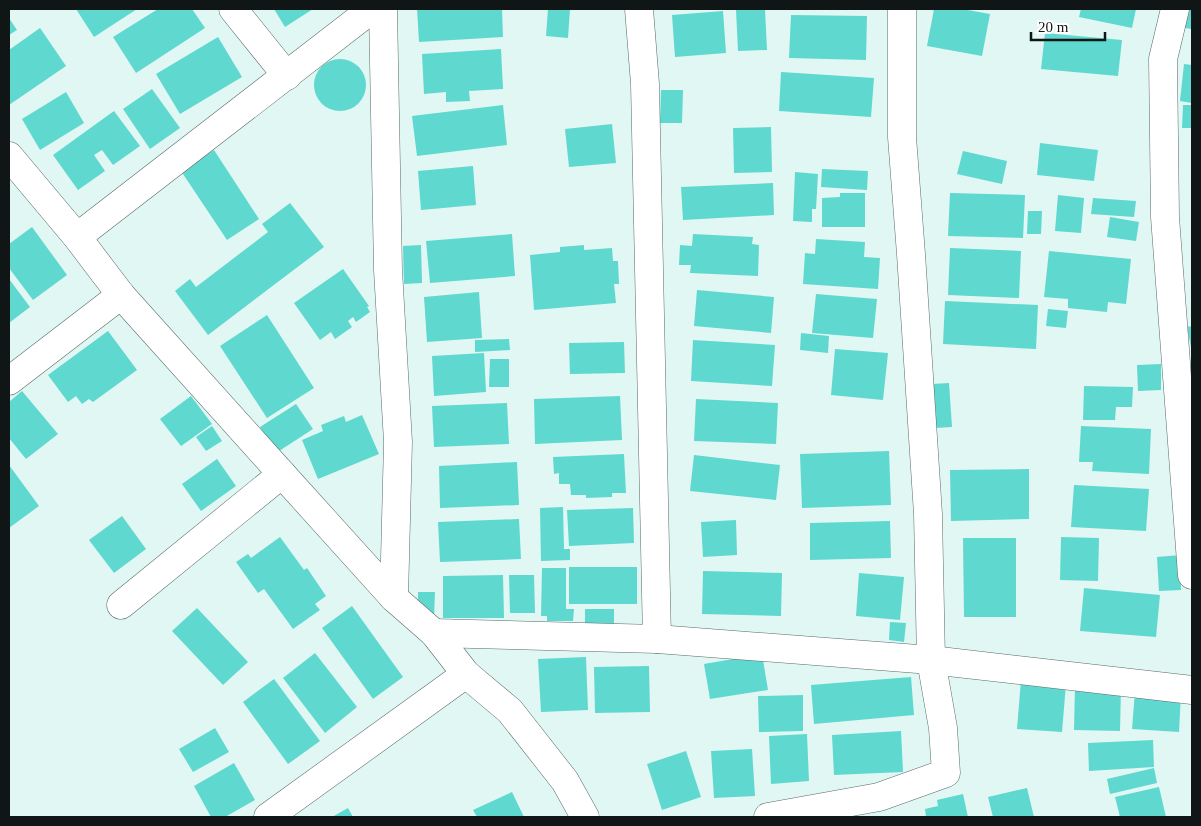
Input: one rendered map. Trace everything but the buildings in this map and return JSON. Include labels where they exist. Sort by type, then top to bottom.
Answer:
[{"type":"street","points":[[233,9],[287,76]]},
{"type":"street","points":[[77,237],[372,9]]},
{"type":"street","points":[[383,9],[388,270],[398,442],[394,598]]},
{"type":"street","points":[[639,9],[645,84],[657,639]]},
{"type":"street","points":[[768,817],[878,797],[946,773],[943,728],[931,660],[928,514],[912,254],[902,137],[902,9]]},
{"type":"street","points":[[1175,9],[1163,59],[1165,217],[1192,575]]},
{"type":"street","points":[[9,156],[77,237],[121,295],[282,474],[394,598],[434,633],[466,674],[510,711],[565,781],[585,817]]},
{"type":"street","points":[[9,381],[121,295]]},
{"type":"street","points":[[121,605],[282,474]]},
{"type":"street","points":[[434,633],[657,639],[931,660],[1192,690]]},
{"type":"street","points":[[268,817],[466,674]]}]
